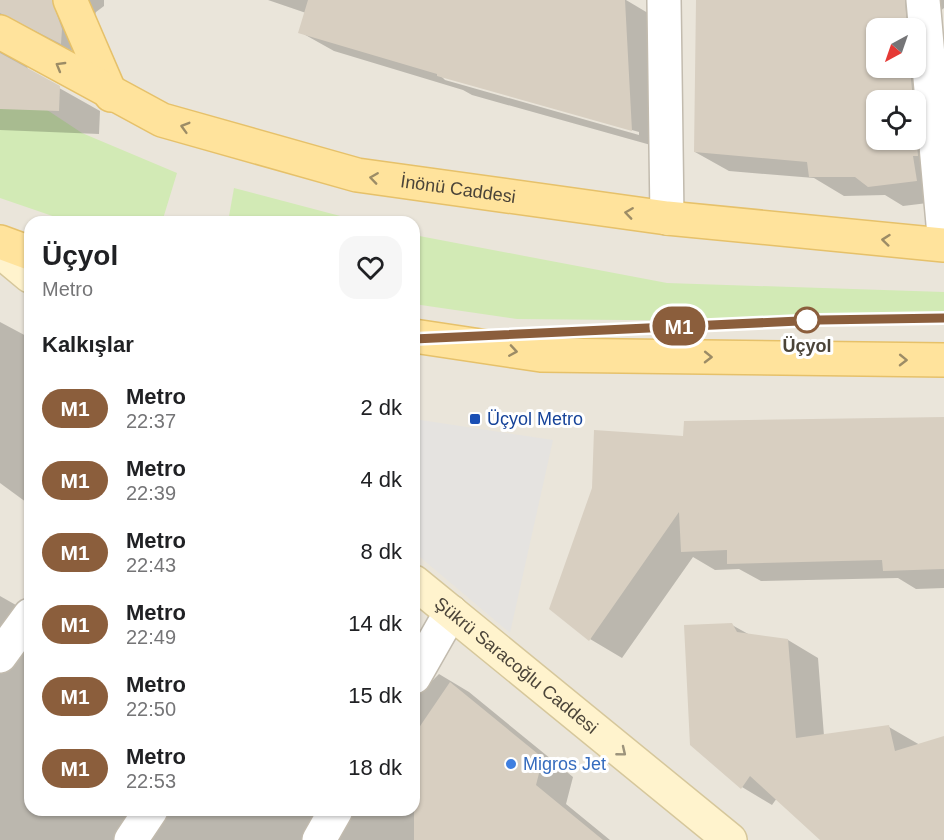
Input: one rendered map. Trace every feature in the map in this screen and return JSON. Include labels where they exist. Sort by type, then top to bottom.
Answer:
[{"type":"main road","points":[[70,0],[111,94]]},
{"type":"main road","name":"İnönü Caddesi","points":[[0,32],[162,120],[357,175],[666,218],[944,245]]},
{"type":"main road","points":[[0,242],[24,251]]},
{"type":"main road","points":[[420,337],[541,355],[944,360]]},
{"type":"street","points":[[664,0],[666,218]]},
{"type":"street","points":[[923,0],[944,235]]},
{"type":"street","points":[[0,251],[24,271]]},
{"type":"street","name":"Şükrü Saracoğlu Caddesi","points":[[420,587],[730,840]]},
{"type":"street","points":[[420,666],[451,612]]},
{"type":"street","points":[[0,657],[24,623]]},
{"type":"street","points":[[131,840],[147,816]]},
{"type":"street","points":[[319,840],[333,816]]},
{"type":"shaded area","points":[[0,0],[944,0],[944,840],[0,840]]},
{"type":"shaded area","points":[[420,420],[553,440],[510,633],[420,557]]},
{"type":"green space","points":[[0,79],[82,133],[177,173],[164,216],[52,216],[0,198]]},
{"type":"green space","points":[[234,188],[340,216],[229,216]]},
{"type":"green space","points":[[420,236],[667,283],[944,292],[944,323],[517,319],[420,305]]},
{"type":"building","points":[[0,0],[52,0],[62,29],[61,44],[0,13]]},
{"type":"building","points":[[308,0],[625,0],[632,131],[437,76],[437,74],[298,33]]},
{"type":"building","points":[[696,0],[905,0],[906,18],[866,18],[866,78],[911,78],[912,90],[866,90],[866,150],[917,150],[918,156],[913,156],[917,181],[868,187],[855,177],[809,177],[807,162],[694,152]]},
{"type":"building","points":[[0,53],[60,86],[59,111],[0,109]]},
{"type":"building","points":[[944,417],[944,569],[883,571],[882,560],[727,564],[727,550],[681,552],[679,512],[589,641],[549,609],[592,488],[594,430],[683,436],[684,421]]},
{"type":"building","points":[[732,623],[737,632],[788,639],[796,738],[889,725],[895,751],[944,736],[944,840],[820,840],[750,776],[741,789],[690,745],[684,625]]},
{"type":"building","points":[[450,682],[543,758],[536,785],[603,840],[414,840],[414,816],[420,816],[420,726]]},
{"type":"metro line","name":"M1","points":[[420,339],[820,320],[944,318]]},
{"type":"place","name":"Üçyol","points":[[807,320]]},
{"type":"place","name":"Üçyol Metro","points":[[475,419]]},
{"type":"place","name":"Migros Jet","points":[[511,764]]}]
